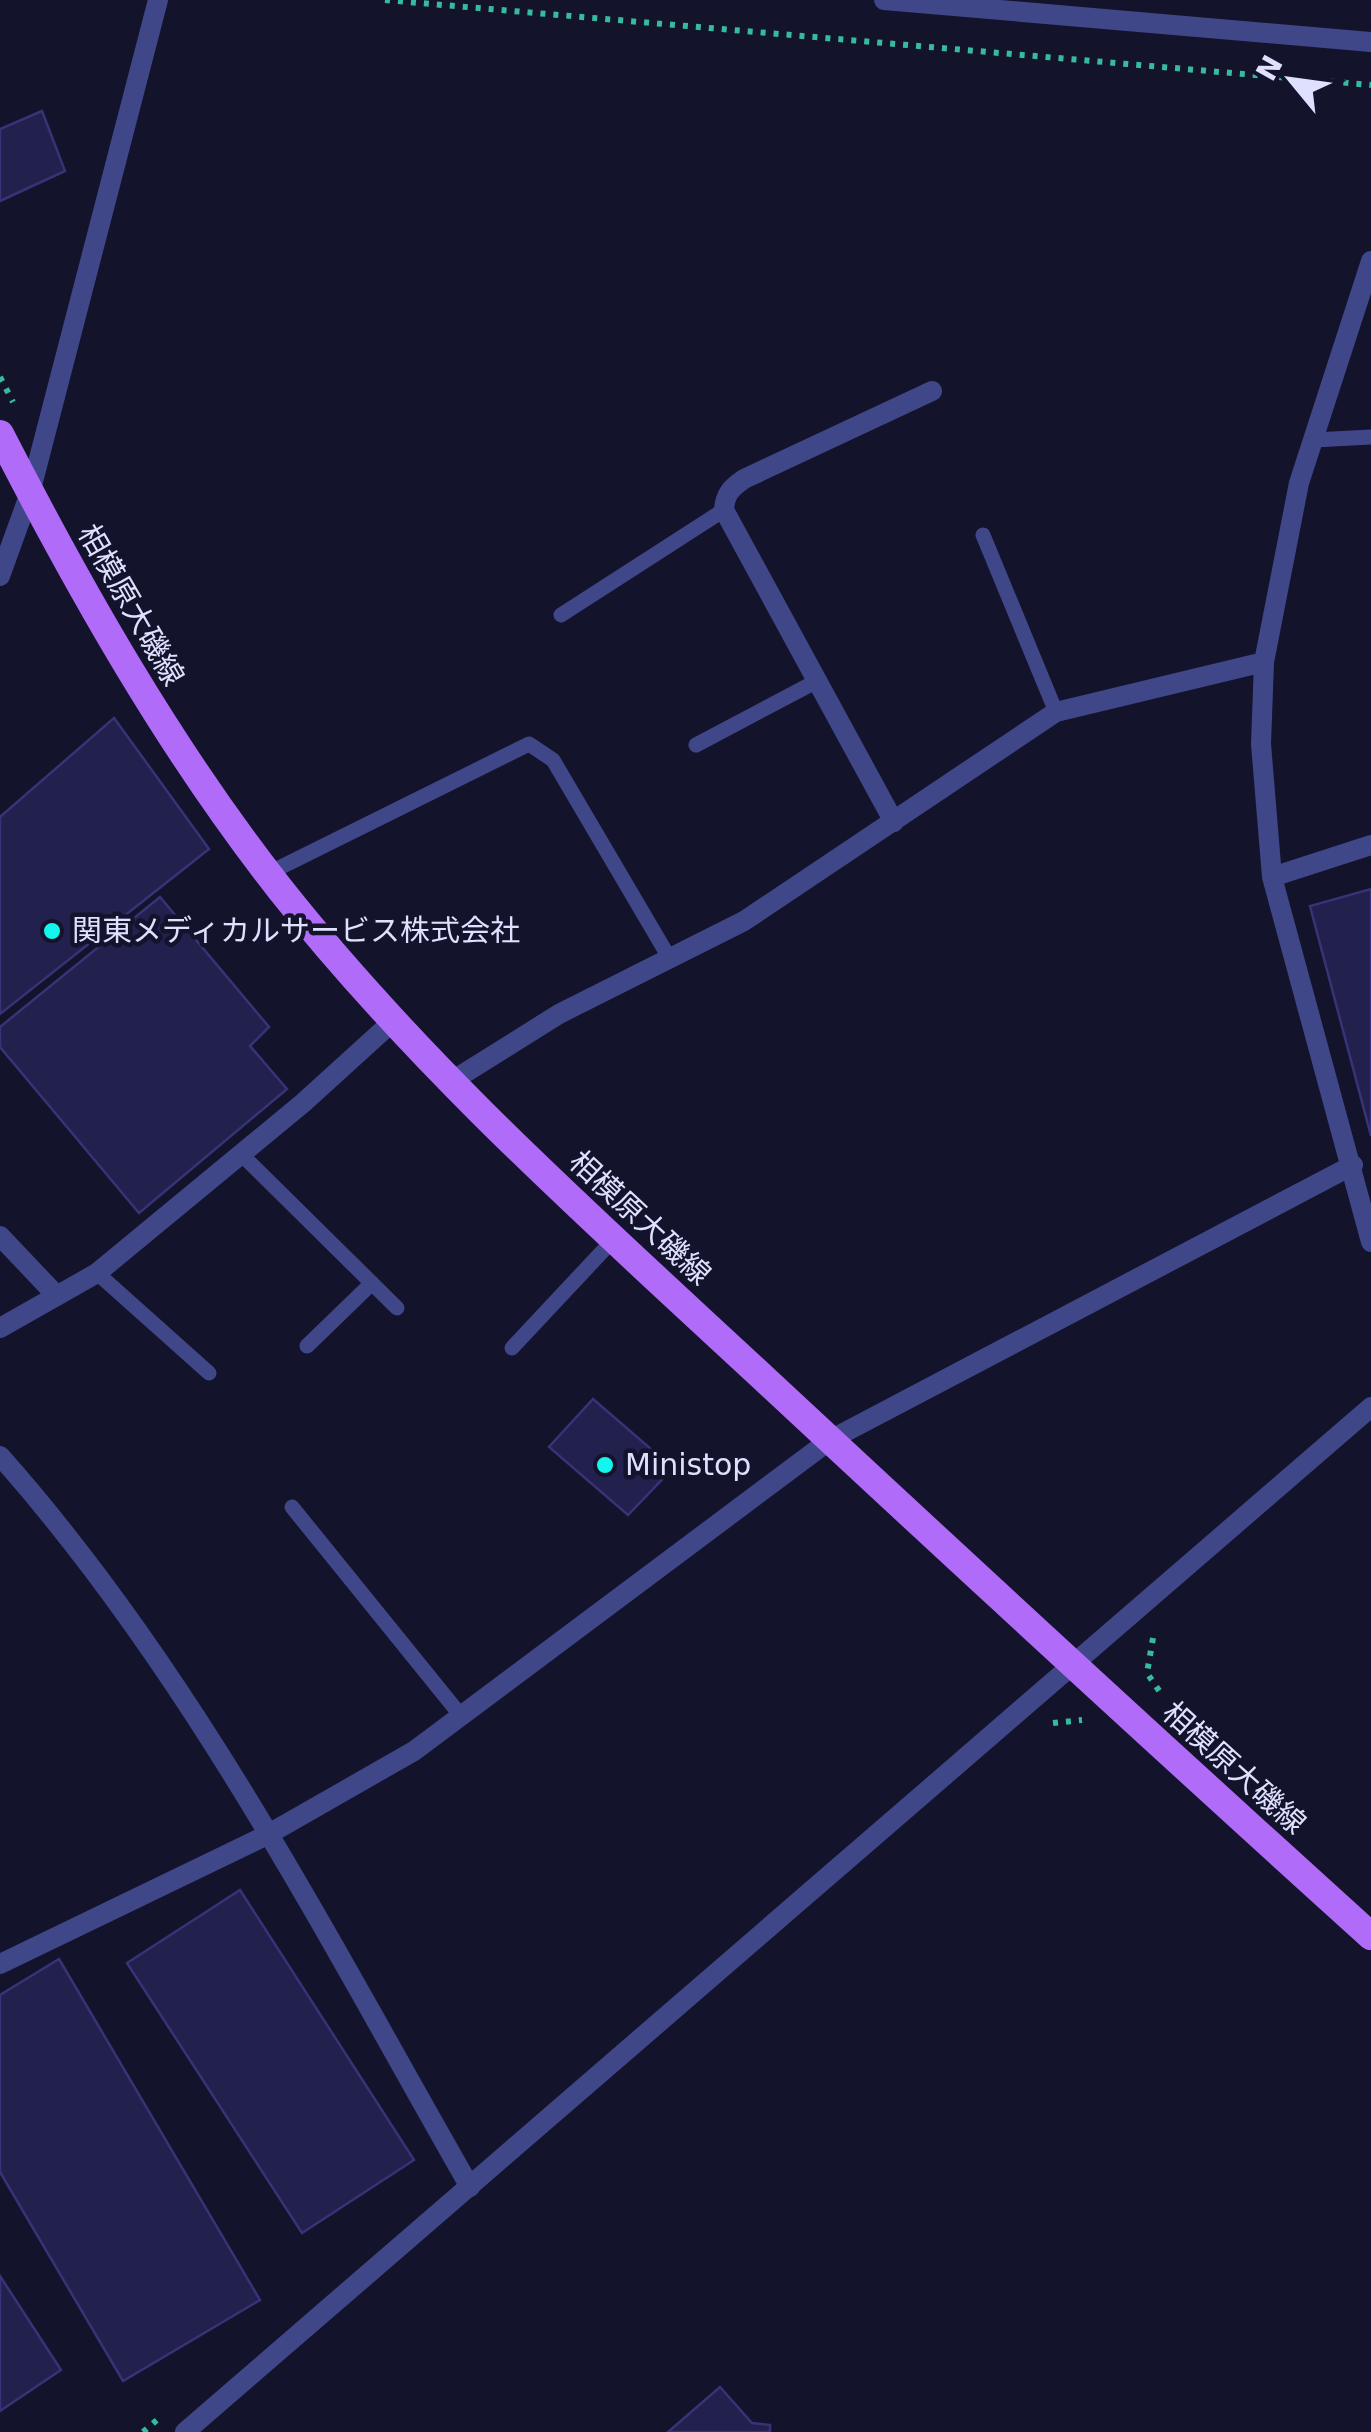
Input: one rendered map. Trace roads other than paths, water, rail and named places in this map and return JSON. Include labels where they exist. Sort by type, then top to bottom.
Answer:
[{"type":"main road","name":"相模原大磯線","points":[[0,434],[154,711],[269,874],[391,1022],[614,1239],[1371,1936]]},
{"type":"street","points":[[0,576],[30,493],[158,0]]},
{"type":"street","points":[[884,0],[1371,42]]},
{"type":"street","points":[[1371,260],[1299,483],[1264,662],[1261,744],[1272,877],[1371,1242]]},
{"type":"street","points":[[894,822],[724,510],[728,491],[744,479],[932,391]]},
{"type":"street","points":[[452,1080],[558,1014],[744,921],[1056,712],[1264,662]]},
{"type":"street","points":[[1272,877],[1371,845]]},
{"type":"street","points":[[0,1328],[97,1273],[391,1022]]},
{"type":"street","points":[[0,1964],[267,1835],[414,1751],[830,1440],[1352,1165]]},
{"type":"street","points":[[0,1236],[57,1296]]},
{"type":"street","points":[[186,2432],[1371,1407]]},
{"type":"street","points":[[0,1456],[125,1610],[267,1835],[470,2187]]},
{"type":"lane","points":[[1314,440],[1371,437]]},
{"type":"lane","points":[[561,615],[724,510]]},
{"type":"lane","points":[[983,535],[1056,712]]},
{"type":"lane","points":[[696,746],[817,681]]},
{"type":"lane","points":[[269,874],[529,744],[553,760],[670,959]]},
{"type":"lane","points":[[240,1153],[397,1308]]},
{"type":"lane","points":[[512,1348],[614,1239]]},
{"type":"lane","points":[[97,1273],[209,1373]]},
{"type":"lane","points":[[307,1346],[372,1283]]},
{"type":"lane","points":[[292,1507],[462,1717]]},
{"type":"place","name":"関東メディカルサービス株式会社","points":[[52,931]]},
{"type":"place","name":"Ministop","points":[[605,1465]]}]
